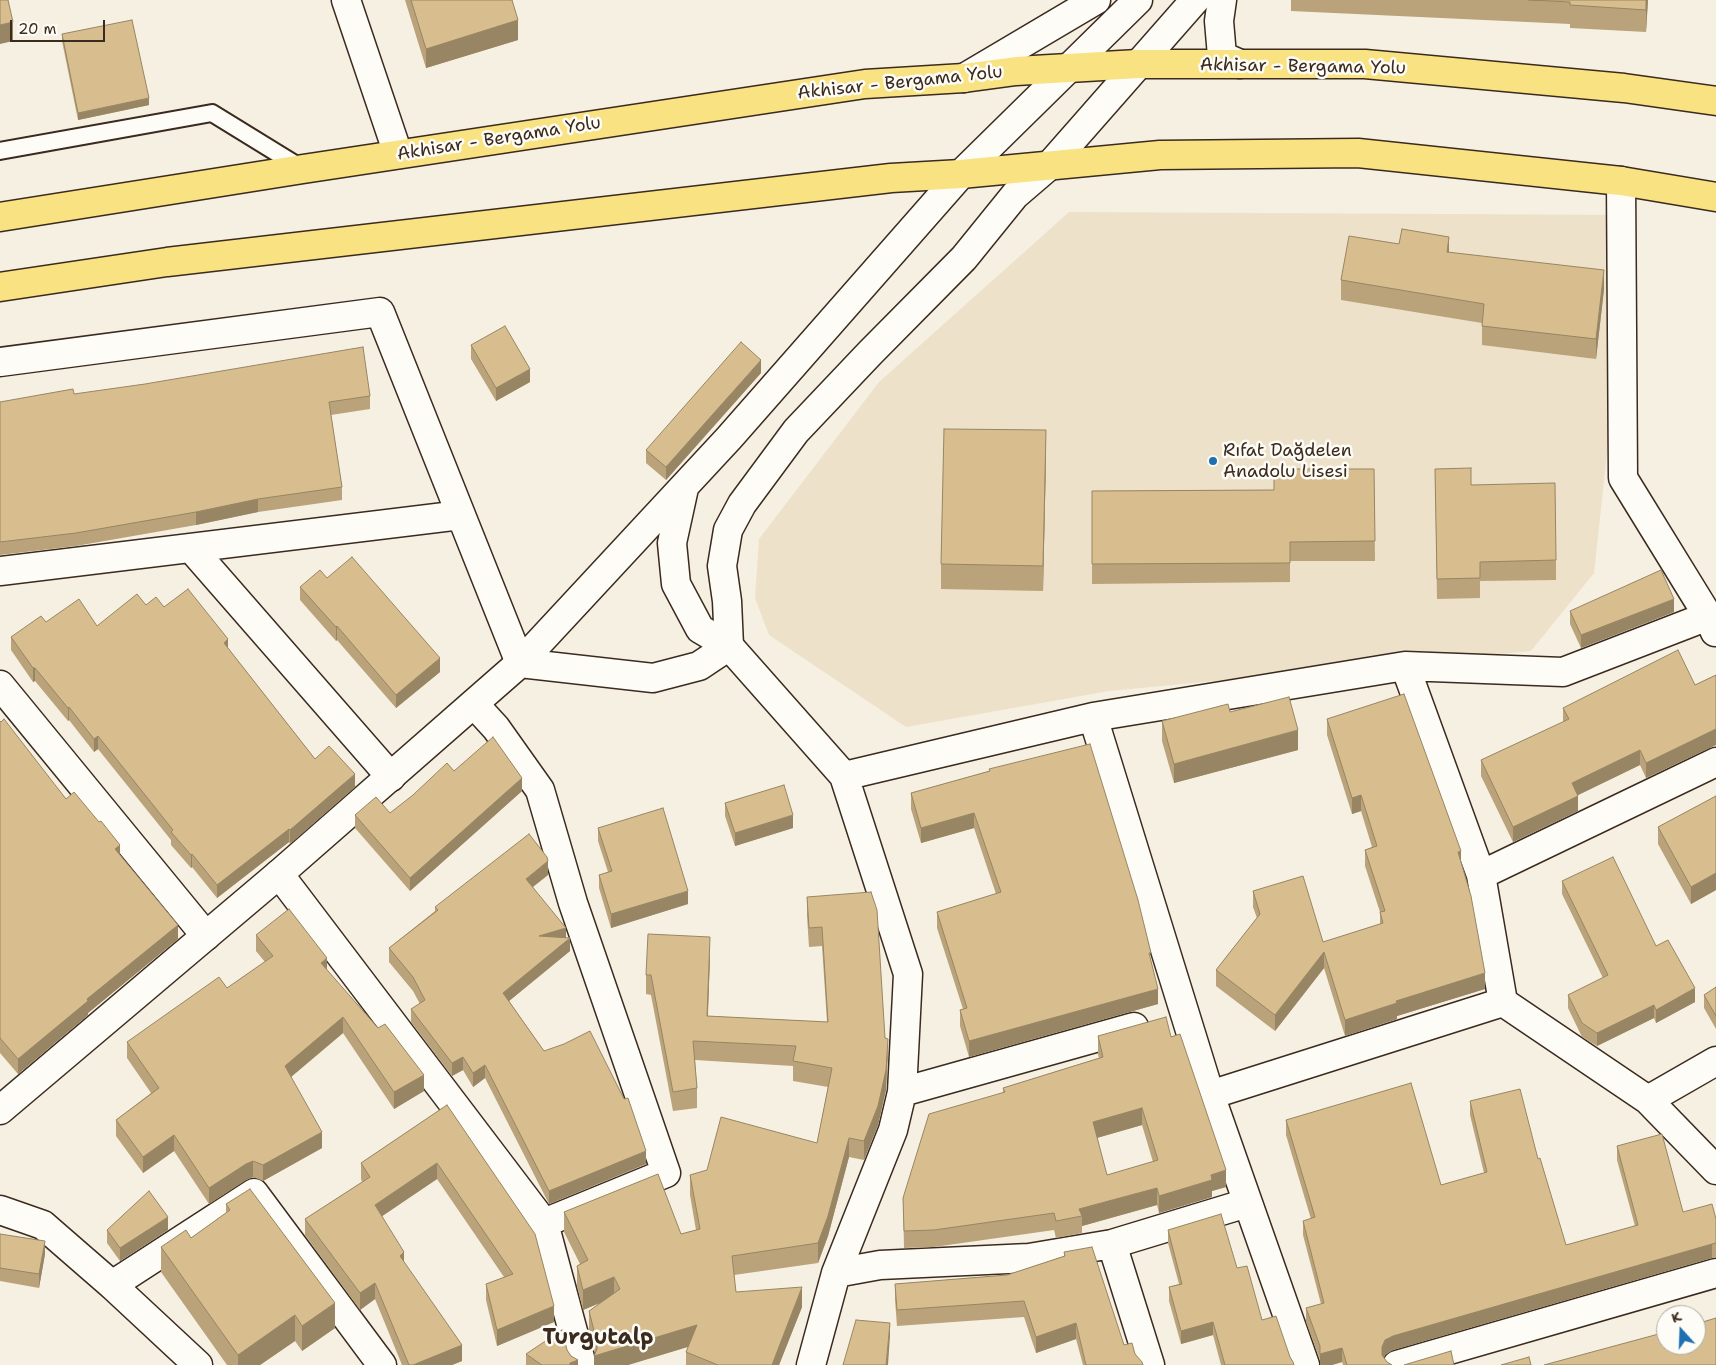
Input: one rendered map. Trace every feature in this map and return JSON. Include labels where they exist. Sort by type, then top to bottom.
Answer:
[{"type":"main road","name":"Akhisar - Bergama Yolu","points":[[0,216],[865,84],[964,78],[1016,71],[1138,64],[1365,64],[1624,88],[1716,101]]},
{"type":"main road","points":[[0,287],[167,262],[891,178],[961,174],[1160,155],[1358,153],[1621,181],[1716,197]]},
{"type":"street","points":[[346,0],[398,154]]},
{"type":"street","points":[[964,78],[1096,0]]},
{"type":"street","points":[[4,1099],[206,936],[520,663],[684,488],[961,174],[1138,0]]},
{"type":"street","points":[[729,646],[727,601],[722,566],[728,530],[742,504],[796,431],[964,258],[1015,196],[1050,165],[1195,0]]},
{"type":"street","points":[[1222,0],[1219,21],[1222,56],[1240,64]]},
{"type":"street","points":[[844,776],[1093,717],[1404,666],[1563,672],[1712,624],[1623,478],[1621,181]]},
{"type":"street","points":[[0,362],[380,312],[520,663]]},
{"type":"street","points":[[684,488],[672,543],[676,584],[700,629],[729,646],[844,776],[908,974],[902,1092],[893,1130],[836,1272],[811,1365]]},
{"type":"street","points":[[0,571],[461,515]]},
{"type":"street","points":[[191,548],[391,776]]},
{"type":"street","points":[[520,663],[653,678],[698,666],[729,646]]},
{"type":"street","points":[[1404,666],[1481,875],[1503,1002],[1648,1100],[1716,1170]]},
{"type":"street","points":[[0,685],[206,936]]},
{"type":"street","points":[[474,704],[496,728],[540,790],[573,903],[666,1173],[544,1223]]},
{"type":"street","points":[[1093,717],[1210,1095],[1305,1365]]},
{"type":"street","points":[[1481,875],[1716,762]]},
{"type":"street","points":[[279,874],[544,1223],[582,1365]]},
{"type":"street","points":[[1210,1095],[1503,1002]]},
{"type":"street","points":[[902,1092],[1185,1013]]},
{"type":"street","points":[[1648,1100],[1716,1061]]},
{"type":"street","points":[[112,1285],[254,1193],[382,1365]]},
{"type":"street","points":[[836,1272],[880,1265],[1029,1258],[1112,1244],[1247,1203]]},
{"type":"street","points":[[0,1210],[43,1225],[112,1285],[198,1365]]},
{"type":"street","points":[[1112,1244],[1150,1365]]},
{"type":"street","points":[[1397,1365],[1716,1273]]},
{"type":"lane","points":[[0,152],[212,113],[303,169]]},
{"type":"shaded area","name":"Rıfat Dağdelen Anadolu Lisesi","points":[[1069,212],[1633,215],[1594,573],[1531,651],[1109,691],[906,727],[769,635],[755,598],[759,539],[879,382]]},
{"type":"building","points":[[0,0],[8,0],[13,22],[0,25]]},
{"type":"building","points":[[411,0],[512,0],[518,20],[426,49]]},
{"type":"building","points":[[1529,0],[1646,0],[1646,10],[1570,5],[1570,2]]},
{"type":"building","points":[[132,20],[149,98],[78,113],[62,34]]},
{"type":"building","points":[[1402,229],[1449,237],[1447,252],[1604,270],[1596,339],[1482,326],[1484,304],[1341,280],[1349,236],[1399,244]]},
{"type":"building","points":[[505,326],[530,369],[496,388],[471,345]]},
{"type":"building","points":[[741,342],[761,360],[666,467],[646,450]]},
{"type":"building","points":[[363,347],[370,396],[329,402],[342,487],[258,499],[76,533],[0,542],[0,402],[73,389],[74,394],[145,384]]},
{"type":"building","points":[[944,429],[1046,430],[1043,566],[941,564]]},
{"type":"building","points":[[1471,468],[1471,485],[1555,483],[1556,560],[1480,562],[1480,578],[1437,579],[1435,469]]},
{"type":"building","points":[[1274,469],[1374,469],[1375,541],[1290,542],[1290,563],[1092,564],[1092,491],[1274,490]]},
{"type":"building","points":[[352,557],[440,658],[396,695],[337,626],[300,587],[320,570],[327,578]]},
{"type":"building","points":[[1661,570],[1674,599],[1581,635],[1570,611]]},
{"type":"building","points":[[188,589],[228,639],[224,643],[315,759],[329,746],[355,774],[290,830],[217,885],[171,832],[173,830],[98,736],[94,739],[69,707],[33,668],[11,637],[41,616],[46,622],[79,599],[97,626],[137,594],[146,605],[156,597],[164,607]]},
{"type":"building","points":[[1678,650],[1695,685],[1716,675],[1716,729],[1646,763],[1640,750],[1572,783],[1578,796],[1513,827],[1481,760],[1569,719],[1563,708]]},
{"type":"building","points":[[1404,694],[1461,851],[1458,852],[1471,896],[1485,973],[1396,1001],[1397,1003],[1345,1020],[1324,952],[1275,1015],[1216,970],[1260,914],[1253,891],[1303,876],[1323,942],[1383,923],[1380,912],[1385,911],[1365,850],[1377,846],[1361,795],[1352,798],[1327,719]]},
{"type":"building","points":[[1289,697],[1298,730],[1174,764],[1162,721],[1228,704],[1230,712]]},
{"type":"building","points":[[4,719],[66,799],[74,792],[99,822],[101,821],[120,845],[115,849],[178,925],[87,999],[88,1001],[18,1059],[0,1038],[0,721]]},
{"type":"building","points":[[493,737],[522,778],[410,878],[355,815],[376,797],[390,813],[413,795],[447,763],[454,771]]},
{"type":"building","points":[[1090,744],[1138,900],[1158,989],[969,1041],[960,1010],[967,1008],[937,912],[1001,892],[974,813],[921,828],[911,793],[990,771],[989,769]]},
{"type":"building","points":[[784,785],[793,815],[735,833],[725,803]]},
{"type":"building","points":[[1716,796],[1716,873],[1691,887],[1658,827]]},
{"type":"building","points":[[663,808],[688,891],[611,914],[599,875],[612,871],[598,828]]},
{"type":"building","points":[[529,834],[548,861],[526,879],[566,928],[539,936],[570,938],[503,993],[544,1051],[564,1044],[590,1031],[624,1099],[628,1098],[646,1151],[549,1191],[485,1065],[473,1073],[463,1057],[452,1063],[411,1009],[425,1000],[413,977],[389,948],[438,910],[435,907]]},
{"type":"building","points":[[1613,857],[1656,946],[1668,940],[1695,988],[1656,1010],[1654,1005],[1597,1033],[1582,1023],[1568,995],[1608,975],[1562,881]]},
{"type":"building","points":[[871,892],[877,910],[885,1038],[888,1039],[886,1070],[878,1106],[864,1141],[849,1138],[828,1216],[818,1243],[732,1256],[736,1292],[802,1287],[772,1365],[718,1365],[686,1352],[697,1325],[594,1356],[597,1342],[589,1311],[620,1289],[614,1277],[583,1290],[577,1266],[588,1260],[564,1212],[658,1174],[681,1234],[700,1229],[690,1175],[707,1170],[721,1117],[817,1143],[832,1068],[793,1061],[796,1046],[693,1041],[697,1088],[673,1092],[651,975],[646,975],[648,934],[710,937],[707,1016],[828,1022],[822,927],[809,928],[807,897]]},
{"type":"building","points":[[289,909],[327,958],[321,963],[378,1028],[385,1024],[424,1075],[394,1092],[343,1017],[285,1066],[322,1132],[263,1165],[253,1161],[246,1164],[209,1188],[174,1135],[143,1157],[116,1120],[159,1088],[127,1042],[219,977],[227,988],[273,956],[256,935]]},
{"type":"building","points":[[1716,987],[1716,1016],[1704,995]]},
{"type":"building","points":[[1166,1017],[1171,1037],[1180,1034],[1226,1170],[1211,1175],[1212,1180],[1159,1196],[1157,1188],[1079,1209],[1082,1216],[1056,1221],[1054,1213],[934,1230],[904,1231],[903,1198],[929,1114],[1005,1092],[1003,1088],[1103,1057],[1098,1036]],"holes":[[[1142,1108],[1158,1160],[1107,1175],[1093,1122]]]},
{"type":"building","points":[[1411,1083],[1441,1185],[1487,1172],[1470,1101],[1520,1089],[1538,1159],[1540,1158],[1566,1245],[1638,1225],[1617,1146],[1662,1134],[1683,1212],[1712,1204],[1716,1219],[1716,1243],[1393,1336],[1385,1340],[1382,1347],[1382,1355],[1392,1365],[1347,1365],[1342,1348],[1320,1354],[1320,1346],[1306,1308],[1324,1303],[1303,1221],[1315,1217],[1286,1120]]},
{"type":"building","points":[[447,1105],[535,1234],[554,1306],[497,1330],[486,1284],[513,1274],[437,1163],[375,1205],[404,1252],[400,1256],[462,1345],[409,1365],[375,1283],[360,1293],[305,1219],[370,1177],[361,1163]]},
{"type":"building","points":[[250,1189],[335,1303],[302,1326],[295,1315],[238,1355],[161,1247],[186,1230],[191,1238],[230,1210],[226,1204]]},
{"type":"building","points":[[149,1191],[168,1217],[120,1248],[107,1230]]},
{"type":"building","points":[[1221,1214],[1237,1268],[1247,1266],[1262,1320],[1276,1316],[1294,1365],[1225,1365],[1213,1322],[1181,1331],[1169,1287],[1182,1284],[1168,1230]]},
{"type":"building","points":[[0,1234],[45,1241],[39,1274],[0,1268]]},
{"type":"building","points":[[1092,1247],[1124,1345],[1132,1343],[1135,1354],[1143,1365],[1086,1365],[1076,1323],[1036,1337],[1024,1301],[897,1310],[895,1284],[1007,1275],[1065,1256],[1064,1252]]},
{"type":"building","points":[[1716,1318],[1716,1365],[1544,1365],[1656,1335],[1656,1355],[1706,1355],[1706,1321]]},
{"type":"building","points":[[856,1320],[890,1323],[886,1365],[843,1365]]},
{"type":"building","points":[[562,1330],[567,1350],[571,1356],[578,1360],[570,1363],[570,1365],[542,1365],[526,1354]]},
{"type":"building","points":[[1451,1351],[1454,1365],[1404,1365]]},
{"type":"building","points":[[1529,1357],[1531,1365],[1501,1365]]},
{"type":"place","name":"Rıfat Dağdelen Anadolu Lisesi","points":[[1213,461]]},
{"type":"district","name":"Turgutalp","points":[[598,1338]]}]
